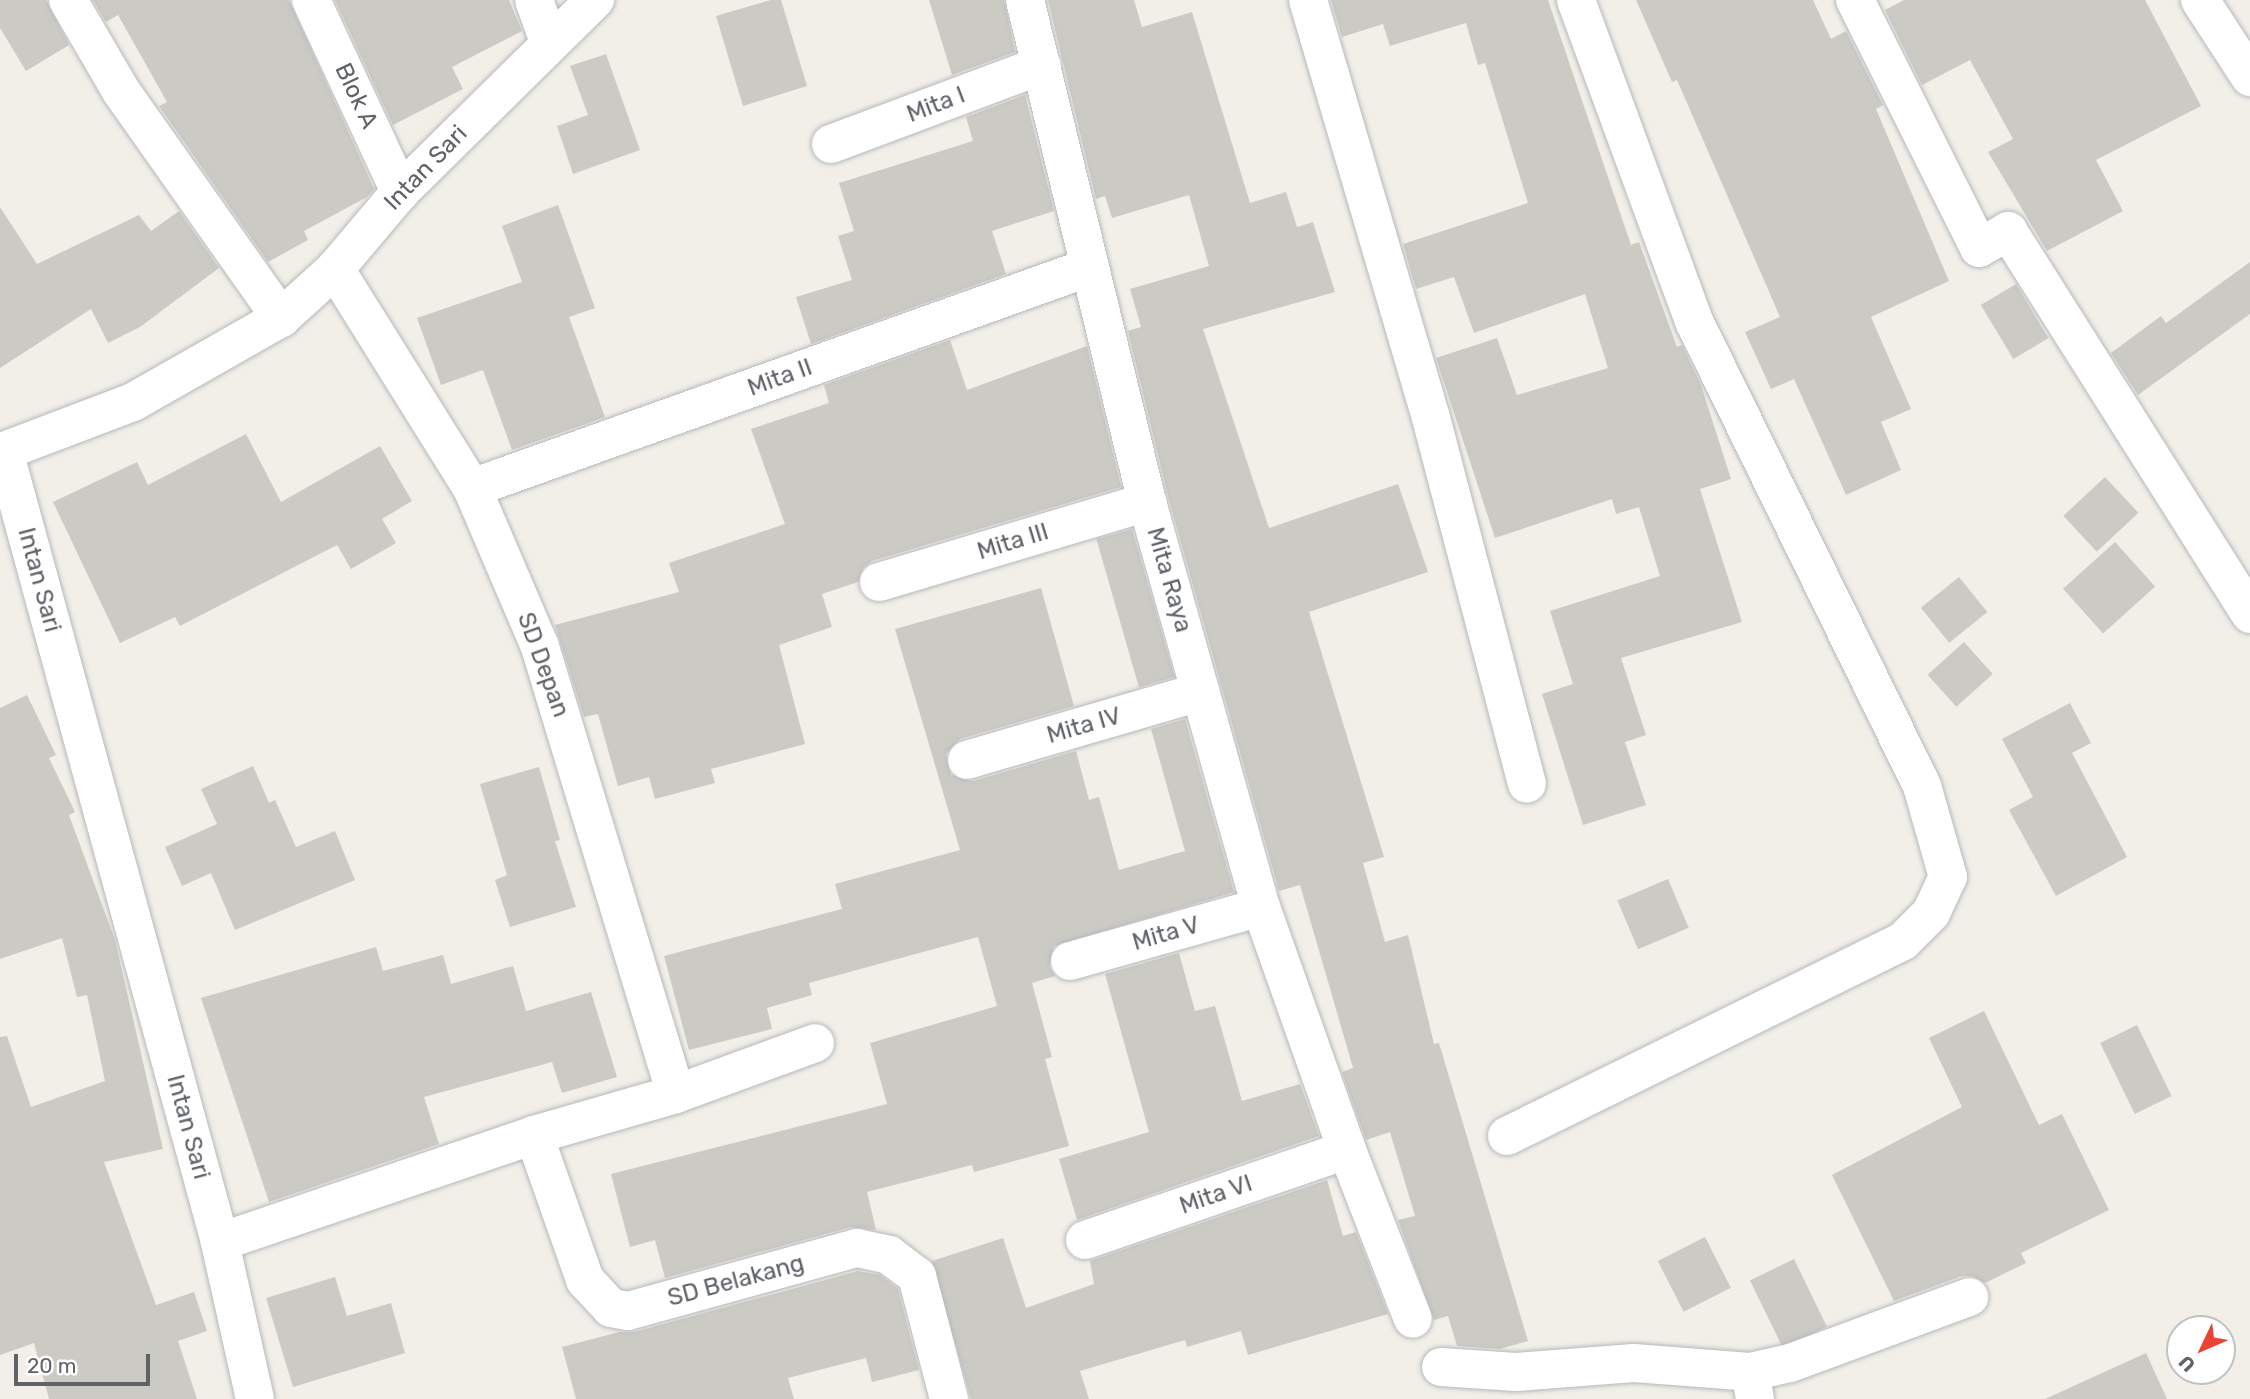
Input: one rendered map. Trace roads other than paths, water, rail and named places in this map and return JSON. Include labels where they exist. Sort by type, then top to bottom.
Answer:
[{"type":"street","points":[[68,0],[121,91],[281,318]]},
{"type":"street","name":"Blok A","points":[[311,0],[400,192]]},
{"type":"street","points":[[534,0],[549,43]]},
{"type":"street","name":"Intan Sari","points":[[255,1399],[220,1242],[1,450],[133,402],[281,318],[335,269],[400,192],[595,0]]},
{"type":"street","name":"Mita Raya","points":[[1025,0],[1087,268],[1147,502],[1261,907],[1346,1150],[1413,1319]]},
{"type":"street","points":[[1308,0],[1427,404],[1527,784]]},
{"type":"street","points":[[1507,1136],[1903,941],[1931,914],[1948,877],[1922,786],[1694,321],[1576,0]]},
{"type":"street","points":[[1855,0],[1979,248],[2008,231],[2250,614]]},
{"type":"street","points":[[2200,0],[2244,56]]},
{"type":"street","name":"Mita I","points":[[831,145],[1042,65]]},
{"type":"street","name":"Mita II","points":[[472,488],[1087,268]]},
{"type":"street","name":"SD Depan","points":[[335,269],[472,488],[540,648],[676,1094]]},
{"type":"street","name":"Mita III","points":[[879,582],[1147,502]]},
{"type":"street","name":"Mita IV","points":[[967,760],[1200,692]]},
{"type":"street","name":"Mita V","points":[[1070,961],[1261,907]]},
{"type":"street","points":[[220,1242],[534,1135],[676,1094],[815,1043]]},
{"type":"street","name":"SD Belakang","points":[[534,1135],[585,1280],[611,1308],[628,1311],[857,1248],[889,1255],[917,1276],[949,1399]]},
{"type":"street","name":"Mita VI","points":[[1085,1240],[1346,1150]]},
{"type":"street","points":[[1441,1367],[1516,1372],[1634,1363],[1752,1385],[1790,1363],[1969,1297]]}]
